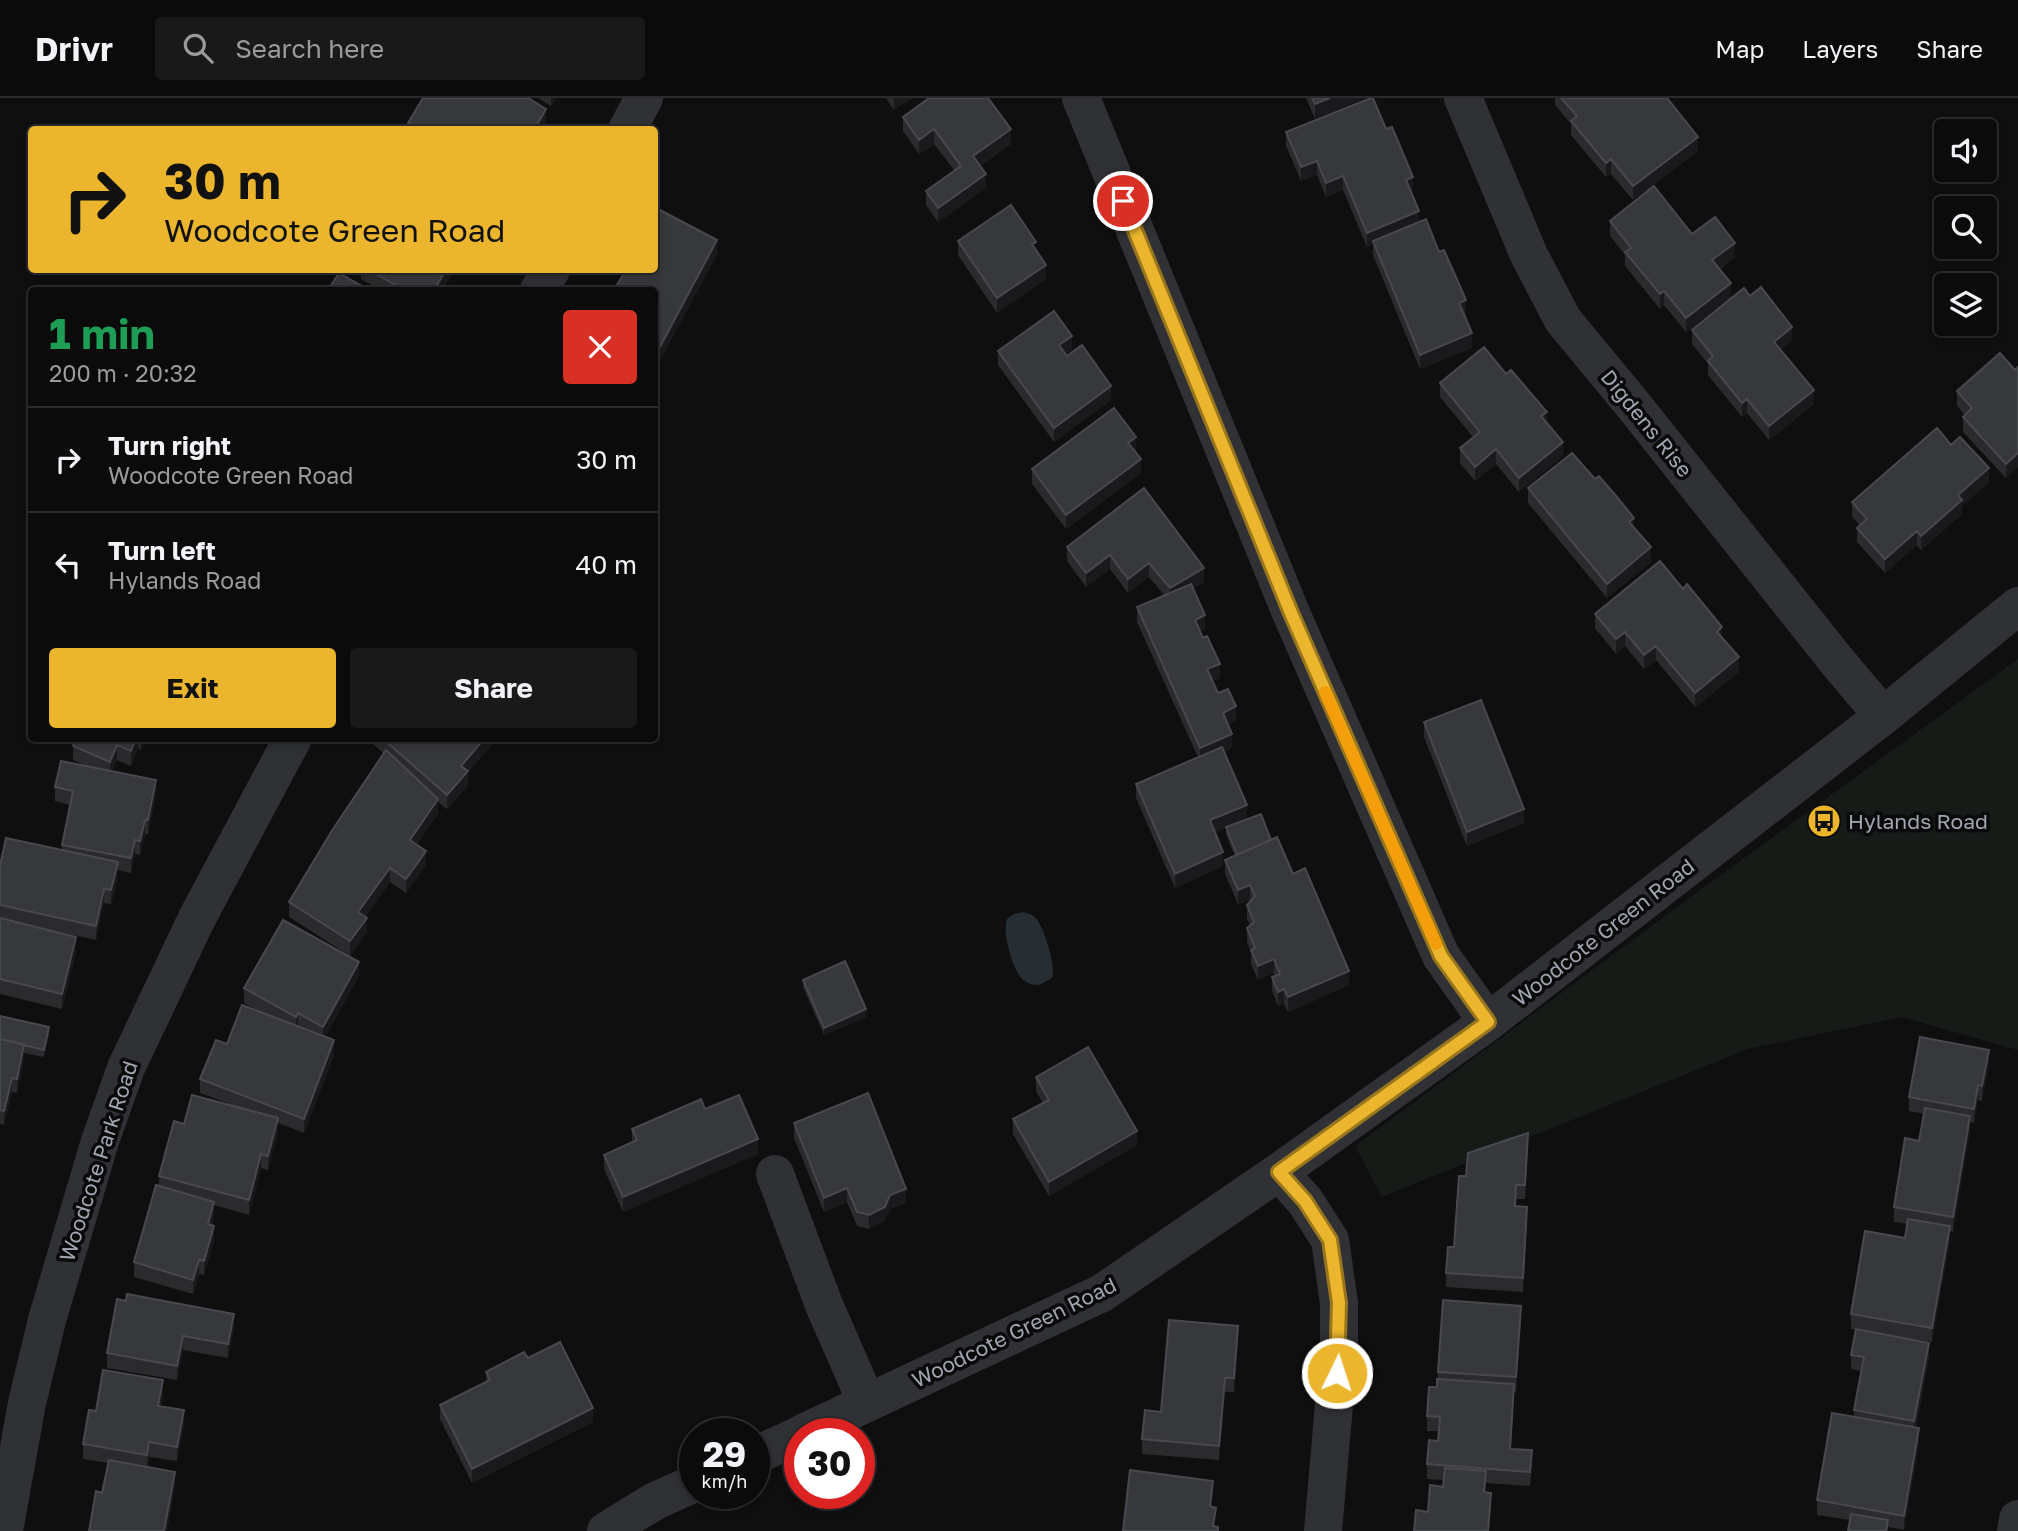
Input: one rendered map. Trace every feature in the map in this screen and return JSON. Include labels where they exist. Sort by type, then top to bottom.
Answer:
[{"type":"street","points":[[629,126],[644,98]]},
{"type":"street","points":[[1081,98],[1291,613],[1441,956],[1488,1022]]},
{"type":"street","name":"Digdens Rise","points":[[1463,98],[1530,255],[1563,320],[1883,716]]},
{"type":"street","name":"Woodcote Green Road","points":[[836,1418],[1102,1293],[1279,1172],[1488,1022],[1883,716],[2018,606]]},
{"type":"street","name":"Woodcote Park Road","points":[[4,1531],[27,1403],[47,1320],[100,1141],[126,1068],[196,920],[291,742]]},
{"type":"street","points":[[1279,1172],[1305,1201],[1330,1240],[1339,1303],[1339,1347],[1323,1531]]},
{"type":"street","points":[[775,1174],[824,1305],[866,1404]]},
{"type":"street","points":[[606,1531],[655,1501],[679,1490]]},
{"type":"street","points":[[2016,1531],[2018,1519]]},
{"type":"shaded area","points":[[2018,659],[2018,1050],[1902,1017],[1748,1049],[1382,1197],[1355,1146]]},
{"type":"shaded area","points":[[1023,912],[1038,921],[1051,958],[1052,978],[1039,985],[1023,980],[1019,975],[1007,941],[1007,919]]},
{"type":"building","points":[[423,98],[528,98],[546,109],[536,126],[414,126],[408,123]]},
{"type":"building","points":[[929,98],[988,98],[1011,129],[973,156],[986,174],[938,208],[926,191],[961,166],[934,129],[919,140],[903,117]]},
{"type":"building","points":[[1312,98],[1330,98],[1315,104]]},
{"type":"building","points":[[1371,98],[1386,129],[1392,127],[1413,177],[1406,180],[1419,211],[1367,233],[1343,176],[1326,183],[1317,161],[1301,167],[1286,132]]},
{"type":"building","points":[[1561,98],[1667,98],[1698,137],[1633,186],[1611,159],[1606,163],[1571,121],[1577,116]]},
{"type":"building","points":[[1654,186],[1692,234],[1715,217],[1735,243],[1712,260],[1731,283],[1686,318],[1664,291],[1660,294],[1625,252],[1631,248],[1610,221]]},
{"type":"building","points":[[1011,205],[1036,242],[1032,244],[1046,265],[997,298],[958,241]]},
{"type":"building","points":[[658,209],[717,240],[658,351],[658,287],[616,287],[624,273],[658,273]]},
{"type":"building","points":[[1426,219],[1439,252],[1444,250],[1466,300],[1459,303],[1472,333],[1420,355],[1373,241]]},
{"type":"building","points":[[339,273],[364,287],[330,287]]},
{"type":"building","points":[[374,273],[444,273],[436,287],[399,287]]},
{"type":"building","points":[[1761,287],[1792,327],[1774,342],[1814,390],[1769,426],[1747,399],[1742,403],[1708,361],[1713,356],[1692,330],[1744,288],[1750,296]]},
{"type":"building","points":[[1054,311],[1072,336],[1059,345],[1067,356],[1082,345],[1111,386],[1054,428],[998,351]]},
{"type":"building","points":[[1484,347],[1506,374],[1511,370],[1547,412],[1541,416],[1563,442],[1519,478],[1496,449],[1475,467],[1460,448],[1480,432],[1440,383]]},
{"type":"building","points":[[2000,353],[2015,370],[2018,367],[2018,453],[2006,464],[1963,417],[1972,408],[1957,391]]},
{"type":"building","points":[[1114,408],[1136,437],[1128,443],[1141,459],[1066,515],[1032,469]]},
{"type":"building","points":[[1937,428],[1951,445],[1960,437],[1989,468],[1958,495],[1962,500],[1921,536],[1917,531],[1885,559],[1857,528],[1867,519],[1852,502]]},
{"type":"building","points":[[1572,453],[1595,479],[1599,476],[1617,497],[1634,518],[1629,522],[1651,547],[1607,584],[1528,488]]},
{"type":"building","points":[[1144,488],[1204,568],[1170,588],[1149,563],[1128,579],[1110,555],[1086,573],[1067,547]]},
{"type":"building","points":[[1660,561],[1683,589],[1687,584],[1722,627],[1717,632],[1739,657],[1695,693],[1656,646],[1644,655],[1625,632],[1616,639],[1595,614]]},
{"type":"building","points":[[1191,584],[1205,615],[1195,620],[1203,638],[1207,636],[1220,664],[1207,669],[1218,693],[1228,689],[1236,706],[1223,713],[1232,734],[1200,748],[1137,607]]},
{"type":"building","points":[[1481,700],[1524,809],[1467,832],[1424,722]]},
{"type":"building","points":[[74,742],[134,742],[131,751],[117,745],[110,762],[73,746]]},
{"type":"building","points":[[387,742],[482,742],[461,766],[468,771],[447,795]]},
{"type":"building","points":[[1222,747],[1247,805],[1210,820],[1223,852],[1175,874],[1136,784]]},
{"type":"building","points":[[386,750],[438,799],[410,840],[426,851],[406,879],[390,868],[358,912],[367,918],[350,941],[289,902],[333,829]]},
{"type":"building","points":[[61,761],[156,780],[148,820],[145,820],[140,841],[135,840],[131,858],[62,845],[73,791],[55,787]]},
{"type":"building","points":[[1261,814],[1271,840],[1237,855],[1226,827]]},
{"type":"building","points":[[1277,837],[1293,874],[1305,868],[1349,971],[1288,997],[1284,989],[1278,992],[1272,977],[1280,974],[1274,959],[1258,966],[1251,950],[1255,948],[1247,928],[1254,922],[1247,905],[1255,896],[1250,885],[1238,890],[1225,860]]},
{"type":"building","points":[[6,838],[118,862],[111,890],[104,889],[96,926],[0,905],[0,866]]},
{"type":"building","points":[[0,918],[76,937],[62,994],[0,979]]},
{"type":"building","points":[[283,920],[359,962],[323,1027],[298,1013],[296,1017],[244,988]]},
{"type":"building","points":[[845,961],[866,1009],[824,1028],[803,980]]},
{"type":"building","points":[[242,1005],[334,1040],[304,1119],[200,1079],[216,1040],[227,1044]]},
{"type":"building","points":[[0,1016],[49,1027],[44,1050],[0,1039]]},
{"type":"building","points":[[1920,1037],[1989,1050],[1974,1109],[1909,1097]]},
{"type":"building","points":[[0,1039],[24,1044],[17,1079],[12,1078],[4,1111],[0,1110]]},
{"type":"building","points":[[1088,1047],[1137,1131],[1049,1182],[1013,1119],[1049,1100],[1036,1077]]},
{"type":"building","points":[[868,1093],[906,1189],[890,1195],[885,1207],[869,1215],[857,1212],[847,1188],[824,1198],[794,1123]]},
{"type":"building","points":[[192,1095],[278,1118],[268,1156],[261,1154],[249,1200],[159,1176],[174,1121],[184,1124]]},
{"type":"building","points":[[739,1095],[758,1139],[623,1197],[604,1155],[637,1140],[632,1129],[701,1099],[705,1109]]},
{"type":"building","points":[[1925,1108],[1970,1116],[1953,1217],[1894,1207],[1905,1138],[1919,1141]]},
{"type":"building","points":[[1528,1133],[1525,1185],[1516,1185],[1515,1206],[1527,1207],[1523,1278],[1446,1273],[1448,1247],[1454,1247],[1459,1176],[1466,1176],[1468,1153]]},
{"type":"building","points":[[156,1185],[214,1202],[208,1224],[214,1226],[204,1261],[199,1260],[193,1280],[134,1262]]},
{"type":"building","points":[[1908,1219],[1950,1226],[1932,1328],[1851,1314],[1865,1231],[1905,1238]]},
{"type":"building","points":[[127,1294],[234,1314],[228,1344],[183,1336],[177,1366],[107,1353],[117,1299],[126,1301]]},
{"type":"building","points":[[1443,1300],[1521,1306],[1516,1377],[1438,1372]]},
{"type":"building","points":[[1169,1320],[1238,1326],[1234,1378],[1225,1378],[1219,1446],[1142,1439],[1145,1410],[1161,1412]]},
{"type":"building","points":[[1856,1329],[1929,1343],[1914,1421],[1854,1410],[1864,1357],[1851,1355]]},
{"type":"building","points":[[560,1342],[593,1408],[472,1469],[440,1405],[490,1380],[486,1372],[524,1352],[528,1358]]},
{"type":"building","points":[[103,1370],[163,1380],[158,1406],[184,1410],[177,1447],[149,1442],[147,1455],[83,1444],[89,1410],[96,1411]]},
{"type":"building","points":[[1437,1379],[1514,1384],[1510,1449],[1532,1450],[1530,1472],[1427,1464],[1429,1440],[1438,1441],[1440,1417],[1427,1416],[1429,1387],[1437,1387]]},
{"type":"building","points":[[1832,1413],[1919,1428],[1904,1516],[1817,1500]]},
{"type":"building","points":[[109,1460],[175,1472],[164,1531],[89,1531],[96,1491],[102,1493]]},
{"type":"building","points":[[1445,1468],[1486,1471],[1484,1492],[1491,1493],[1488,1531],[1414,1531],[1416,1510],[1428,1512],[1430,1485],[1443,1487]]},
{"type":"building","points":[[1130,1470],[1213,1481],[1210,1506],[1216,1508],[1213,1526],[1218,1527],[1218,1531],[1123,1531]]},
{"type":"building","points":[[1851,1514],[1888,1520],[1886,1531],[1848,1531]]},
{"type":"slow traffic","points":[[1325,692],[1436,944]]},
{"type":"place","name":"Hylands Road","points":[[1824,821]]},
{"type":"route","points":[[1123,201],[1291,613],[1441,956],[1488,1022],[1279,1172],[1305,1201],[1330,1240],[1339,1303],[1337,1373]]}]
